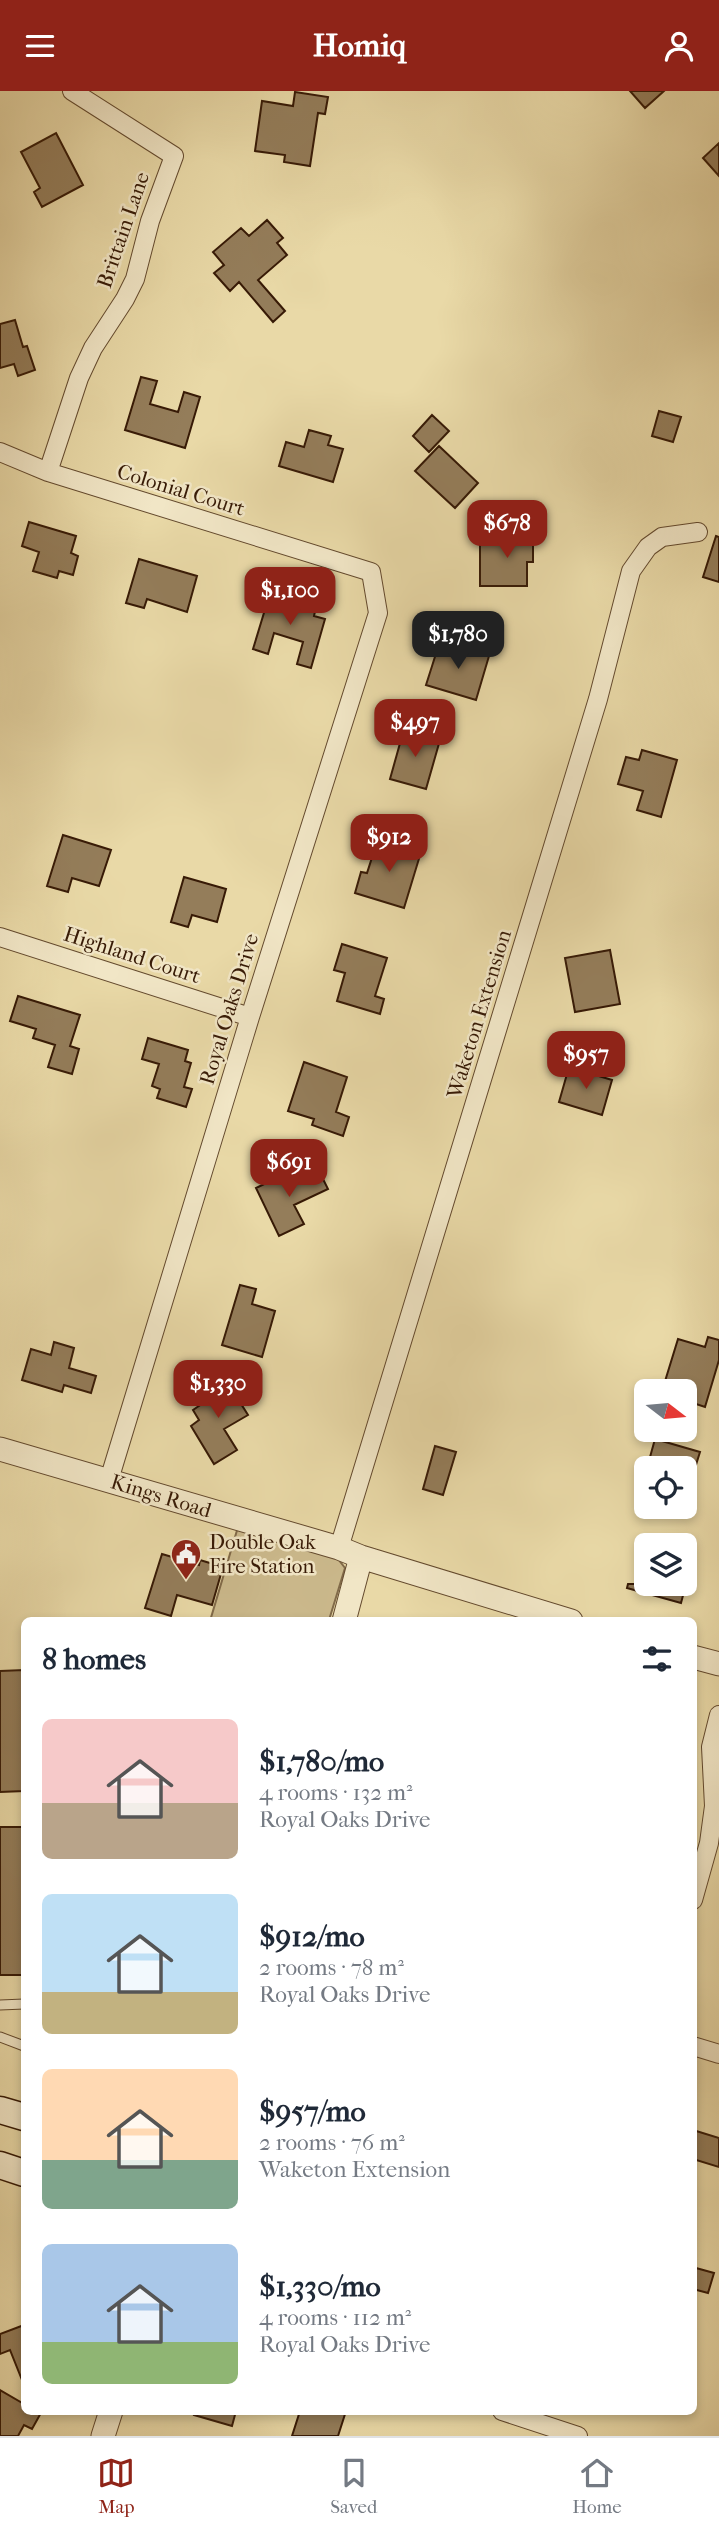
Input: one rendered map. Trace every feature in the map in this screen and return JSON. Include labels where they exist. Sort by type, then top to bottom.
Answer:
[{"type":"main road","points":[[0,2109],[21,2116]]},
{"type":"main road","points":[[0,2165],[21,2172]]},
{"type":"street","name":"Brittain Lane","points":[[48,472],[79,378],[93,348],[135,279],[150,221],[174,156],[72,91]]},
{"type":"street","name":"Colonial Court","points":[[0,452],[48,472],[350,567]]},
{"type":"street","name":"Waketon Extension","points":[[339,1548],[598,699],[631,571],[648,547],[662,537],[698,532]]},
{"type":"street","name":"Royal Oaks Drive","points":[[109,1480],[250,1017],[378,613],[371,572],[350,567]]},
{"type":"street","name":"Highland Court","points":[[0,937],[250,1017]]},
{"type":"street","name":"Kings Road","points":[[0,1449],[339,1548],[558,1617]]},
{"type":"street","points":[[345,1617],[361,1557]]},
{"type":"street","points":[[697,1658],[719,1664]]},
{"type":"street","points":[[697,1886],[709,1843],[714,1807],[711,1747],[719,1715]]},
{"type":"street","points":[[697,2047],[719,2054]]},
{"type":"street","points":[[103,2436],[110,2415]]},
{"type":"street","points":[[536,2418],[578,2436]]},
{"type":"lane","points":[[0,2005],[21,2004]]},
{"type":"lane","points":[[0,2037],[21,2045]]},
{"type":"shaded area","points":[[238,1527],[338,1559],[345,1568],[330,1617],[211,1617]]},
{"type":"building","points":[[630,91],[664,91],[645,108]]},
{"type":"building","points":[[295,92],[328,97],[325,114],[318,113],[310,166],[284,162],[285,155],[255,151],[262,101],[293,106]]},
{"type":"building","points":[[56,133],[83,185],[42,207],[34,192],[40,188],[21,152]]},
{"type":"building","points":[[719,143],[719,176],[703,158]]},
{"type":"building","points":[[267,220],[283,238],[277,243],[287,255],[258,280],[285,311],[273,322],[239,282],[230,291],[214,273],[224,265],[213,252],[241,228],[249,236]]},
{"type":"building","points":[[15,320],[23,347],[27,346],[35,370],[18,376],[14,364],[0,368],[0,324]]},
{"type":"building","points":[[141,377],[157,381],[150,404],[178,412],[184,392],[200,397],[185,448],[125,430]]},
{"type":"building","points":[[659,411],[681,417],[673,442],[652,436]]},
{"type":"building","points":[[432,415],[449,431],[429,452],[413,436]]},
{"type":"building","points":[[309,430],[331,436],[328,445],[343,449],[333,482],[279,466],[286,442],[304,447]]},
{"type":"building","points":[[439,446],[478,483],[455,508],[415,471]]},
{"type":"building","points":[[29,522],[76,536],[71,553],[78,556],[73,575],[59,571],[57,578],[33,571],[39,552],[22,546]]},
{"type":"building","points":[[533,528],[533,562],[527,562],[527,586],[480,586],[480,540],[512,540],[512,529]]},
{"type":"building","points":[[716,536],[719,537],[719,582],[703,577]]},
{"type":"building","points":[[139,559],[197,576],[187,612],[147,599],[144,608],[126,603]]},
{"type":"building","points":[[270,593],[316,607],[314,616],[325,619],[311,668],[297,664],[303,642],[274,633],[268,654],[253,649]]},
{"type":"building","points":[[440,641],[489,656],[476,700],[426,685]]},
{"type":"building","points":[[404,729],[440,740],[426,789],[390,779]]},
{"type":"building","points":[[642,750],[677,760],[661,817],[637,810],[643,791],[618,784],[626,757],[639,760]]},
{"type":"building","points":[[63,835],[111,850],[99,886],[72,878],[68,892],[47,886]]},
{"type":"building","points":[[378,839],[421,852],[404,908],[355,893],[361,872],[367,873]]},
{"type":"building","points":[[184,877],[226,889],[217,922],[192,915],[188,927],[171,922]]},
{"type":"building","points":[[342,944],[387,958],[375,996],[384,999],[380,1014],[337,1001],[345,973],[334,970]]},
{"type":"building","points":[[610,950],[620,1004],[575,1012],[565,958]]},
{"type":"building","points":[[18,996],[80,1015],[70,1046],[79,1049],[72,1074],[48,1067],[55,1045],[33,1038],[36,1029],[10,1021]]},
{"type":"building","points":[[148,1038],[188,1050],[185,1061],[191,1063],[184,1087],[192,1089],[186,1107],[157,1098],[160,1089],[152,1086],[159,1064],[142,1059]]},
{"type":"building","points":[[304,1062],[347,1077],[336,1112],[349,1117],[343,1136],[312,1125],[314,1119],[288,1111]]},
{"type":"building","points":[[569,1067],[612,1080],[602,1115],[559,1102]]},
{"type":"building","points":[[291,1171],[296,1182],[319,1171],[328,1189],[294,1205],[304,1224],[279,1236],[256,1188]]},
{"type":"building","points":[[240,1285],[256,1289],[252,1304],[275,1311],[262,1357],[222,1345]]},
{"type":"building","points":[[708,1337],[719,1340],[719,1360],[705,1407],[697,1404],[697,1379],[666,1379],[678,1339],[705,1347]]},
{"type":"building","points":[[54,1342],[74,1348],[69,1368],[96,1376],[91,1393],[64,1385],[62,1392],[22,1380],[31,1349],[51,1355]]},
{"type":"building","points":[[218,1376],[227,1391],[231,1388],[248,1415],[224,1429],[237,1450],[214,1464],[191,1426],[199,1420],[193,1410],[209,1399],[201,1387]]},
{"type":"building","points":[[654,1442],[665,1442],[700,1452],[697,1462],[697,1456],[650,1456]]},
{"type":"building","points":[[435,1446],[456,1452],[443,1495],[423,1489]]},
{"type":"building","name":"Double Oak Fire Station","points":[[162,1554],[199,1565],[200,1560],[223,1567],[212,1605],[177,1595],[171,1616],[145,1608]]},
{"type":"building","points":[[628,1584],[634,1584],[634,1590],[627,1588]]},
{"type":"building","points":[[656,1596],[683,1596],[681,1603]]},
{"type":"building","points":[[21,1670],[21,1791],[0,1792],[0,1671]]},
{"type":"building","points":[[0,1827],[21,1827],[21,1975],[0,1975]]},
{"type":"building","points":[[697,2131],[719,2138],[719,2167],[697,2160]]},
{"type":"building","points":[[697,2268],[714,2273],[708,2293],[697,2290]]},
{"type":"building","points":[[21,2326],[21,2378],[10,2350],[0,2354],[0,2334]]},
{"type":"building","points":[[0,2390],[21,2402],[21,2415],[40,2415],[32,2429],[24,2425],[18,2436],[0,2436]]},
{"type":"building","points":[[194,2415],[235,2415],[232,2426]]},
{"type":"building","points":[[299,2415],[345,2415],[338,2436],[292,2436]]},
{"type":"place","name":"Double Oak Fire Station","points":[[186,1581]]}]
